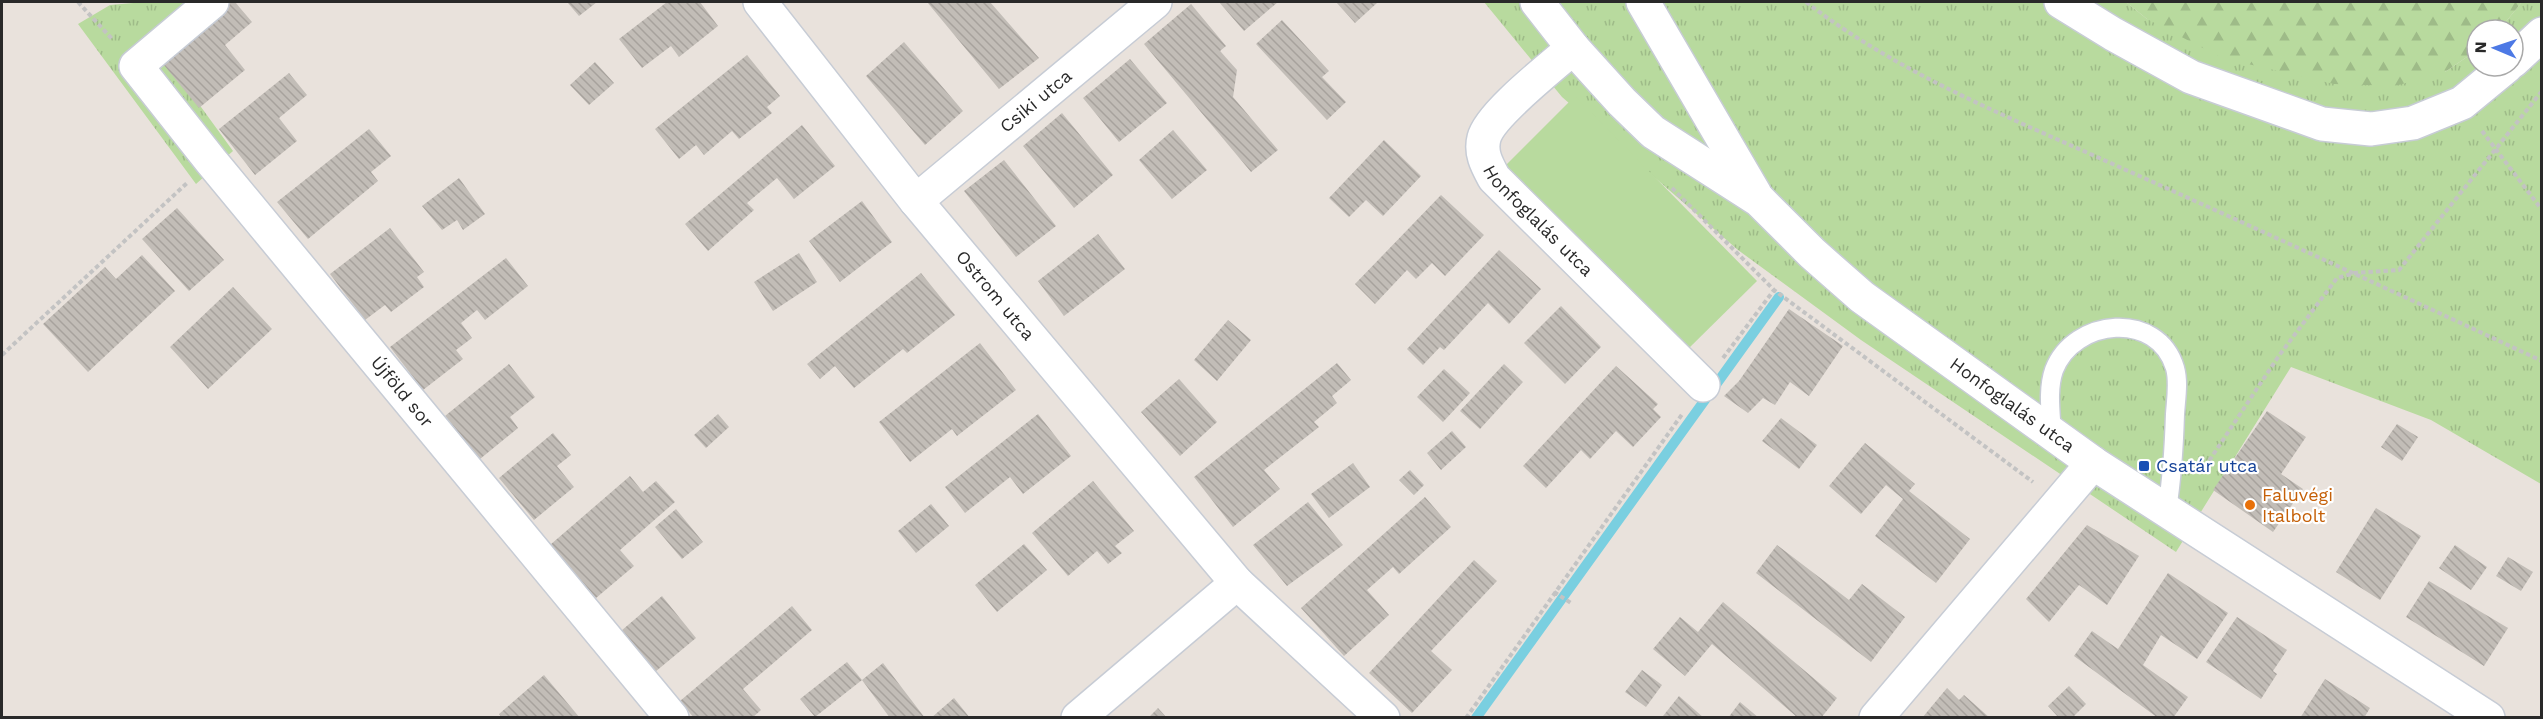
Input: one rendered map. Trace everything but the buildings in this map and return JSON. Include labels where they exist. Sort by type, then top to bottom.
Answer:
[{"type":"street","points":[[136,66],[212,2]]},
{"type":"street","name":"Ostrom utca","points":[[760,2],[916,201],[1238,583],[1383,717]]},
{"type":"street","name":"Csiki utca","points":[[916,201],[1155,2]]},
{"type":"street","name":"Honfoglalás utca","points":[[1537,2],[1622,102],[1653,132],[1759,200],[1812,253],[1862,297],[2094,463],[2468,712]]},
{"type":"street","points":[[1643,2],[1759,200]]},
{"type":"street","points":[[2061,2],[2191,77],[2322,124],[2372,129],[2413,123],[2462,103],[2492,78]]},
{"type":"street","points":[[2525,49],[2541,34]]},
{"type":"street","name":"Honfoglalás utca","points":[[1574,48],[1492,121],[1483,139],[1484,158],[1494,178],[1703,385]]},
{"type":"street","name":"Újföld sor","points":[[136,66],[672,717]]},
{"type":"street","points":[[1876,717],[2094,463]]},
{"type":"street","points":[[1078,717],[1238,583]]},
{"type":"lane","points":[[2052,434],[2051,380],[2062,354],[2082,336],[2104,328],[2126,328],[2146,335],[2166,352],[2175,370],[2172,472],[2167,510]]},
{"type":"path","points":[[78,2],[136,66]]},
{"type":"path","points":[[1806,2],[1836,25],[1924,78],[2355,273],[2541,361]]},
{"type":"path","points":[[2167,510],[2199,475],[2278,357],[2337,278],[2355,273],[2399,270],[2541,91]]},
{"type":"path","points":[[2462,103],[2541,210]]},
{"type":"path","points":[[2,355],[212,160]]},
{"type":"path","points":[[1667,183],[1774,290],[2060,502]]},
{"type":"path","points":[[1466,717],[1703,385],[1774,290]]},
{"type":"path","points":[[1554,592],[1571,603]]},
{"type":"green space","points":[[145,2],[231,2],[164,56],[233,151],[196,184],[78,24],[110,5]]},
{"type":"green space","points":[[1484,2],[2126,2],[2147,19],[2445,72],[2465,58],[2465,78],[2525,78],[2525,18],[2509,18],[2522,2],[2541,2],[2541,484],[2431,420],[2291,367],[2176,552],[1861,340],[1738,250],[1562,97]]},
{"type":"green space","points":[[2126,2],[2522,2],[2509,18],[2465,18],[2465,58],[2445,72],[2395,86],[2334,84],[2222,58],[2147,19]]},
{"type":"green space","points":[[1575,96],[1757,281],[1686,351],[1505,166]]},
{"type":"waterway","points":[[1476,718],[1779,297]]},
{"type":"place","name":"Csatár utca","points":[[2144,466]]},
{"type":"place","name":"Faluvégi Italbolt","points":[[2250,505]]}]
